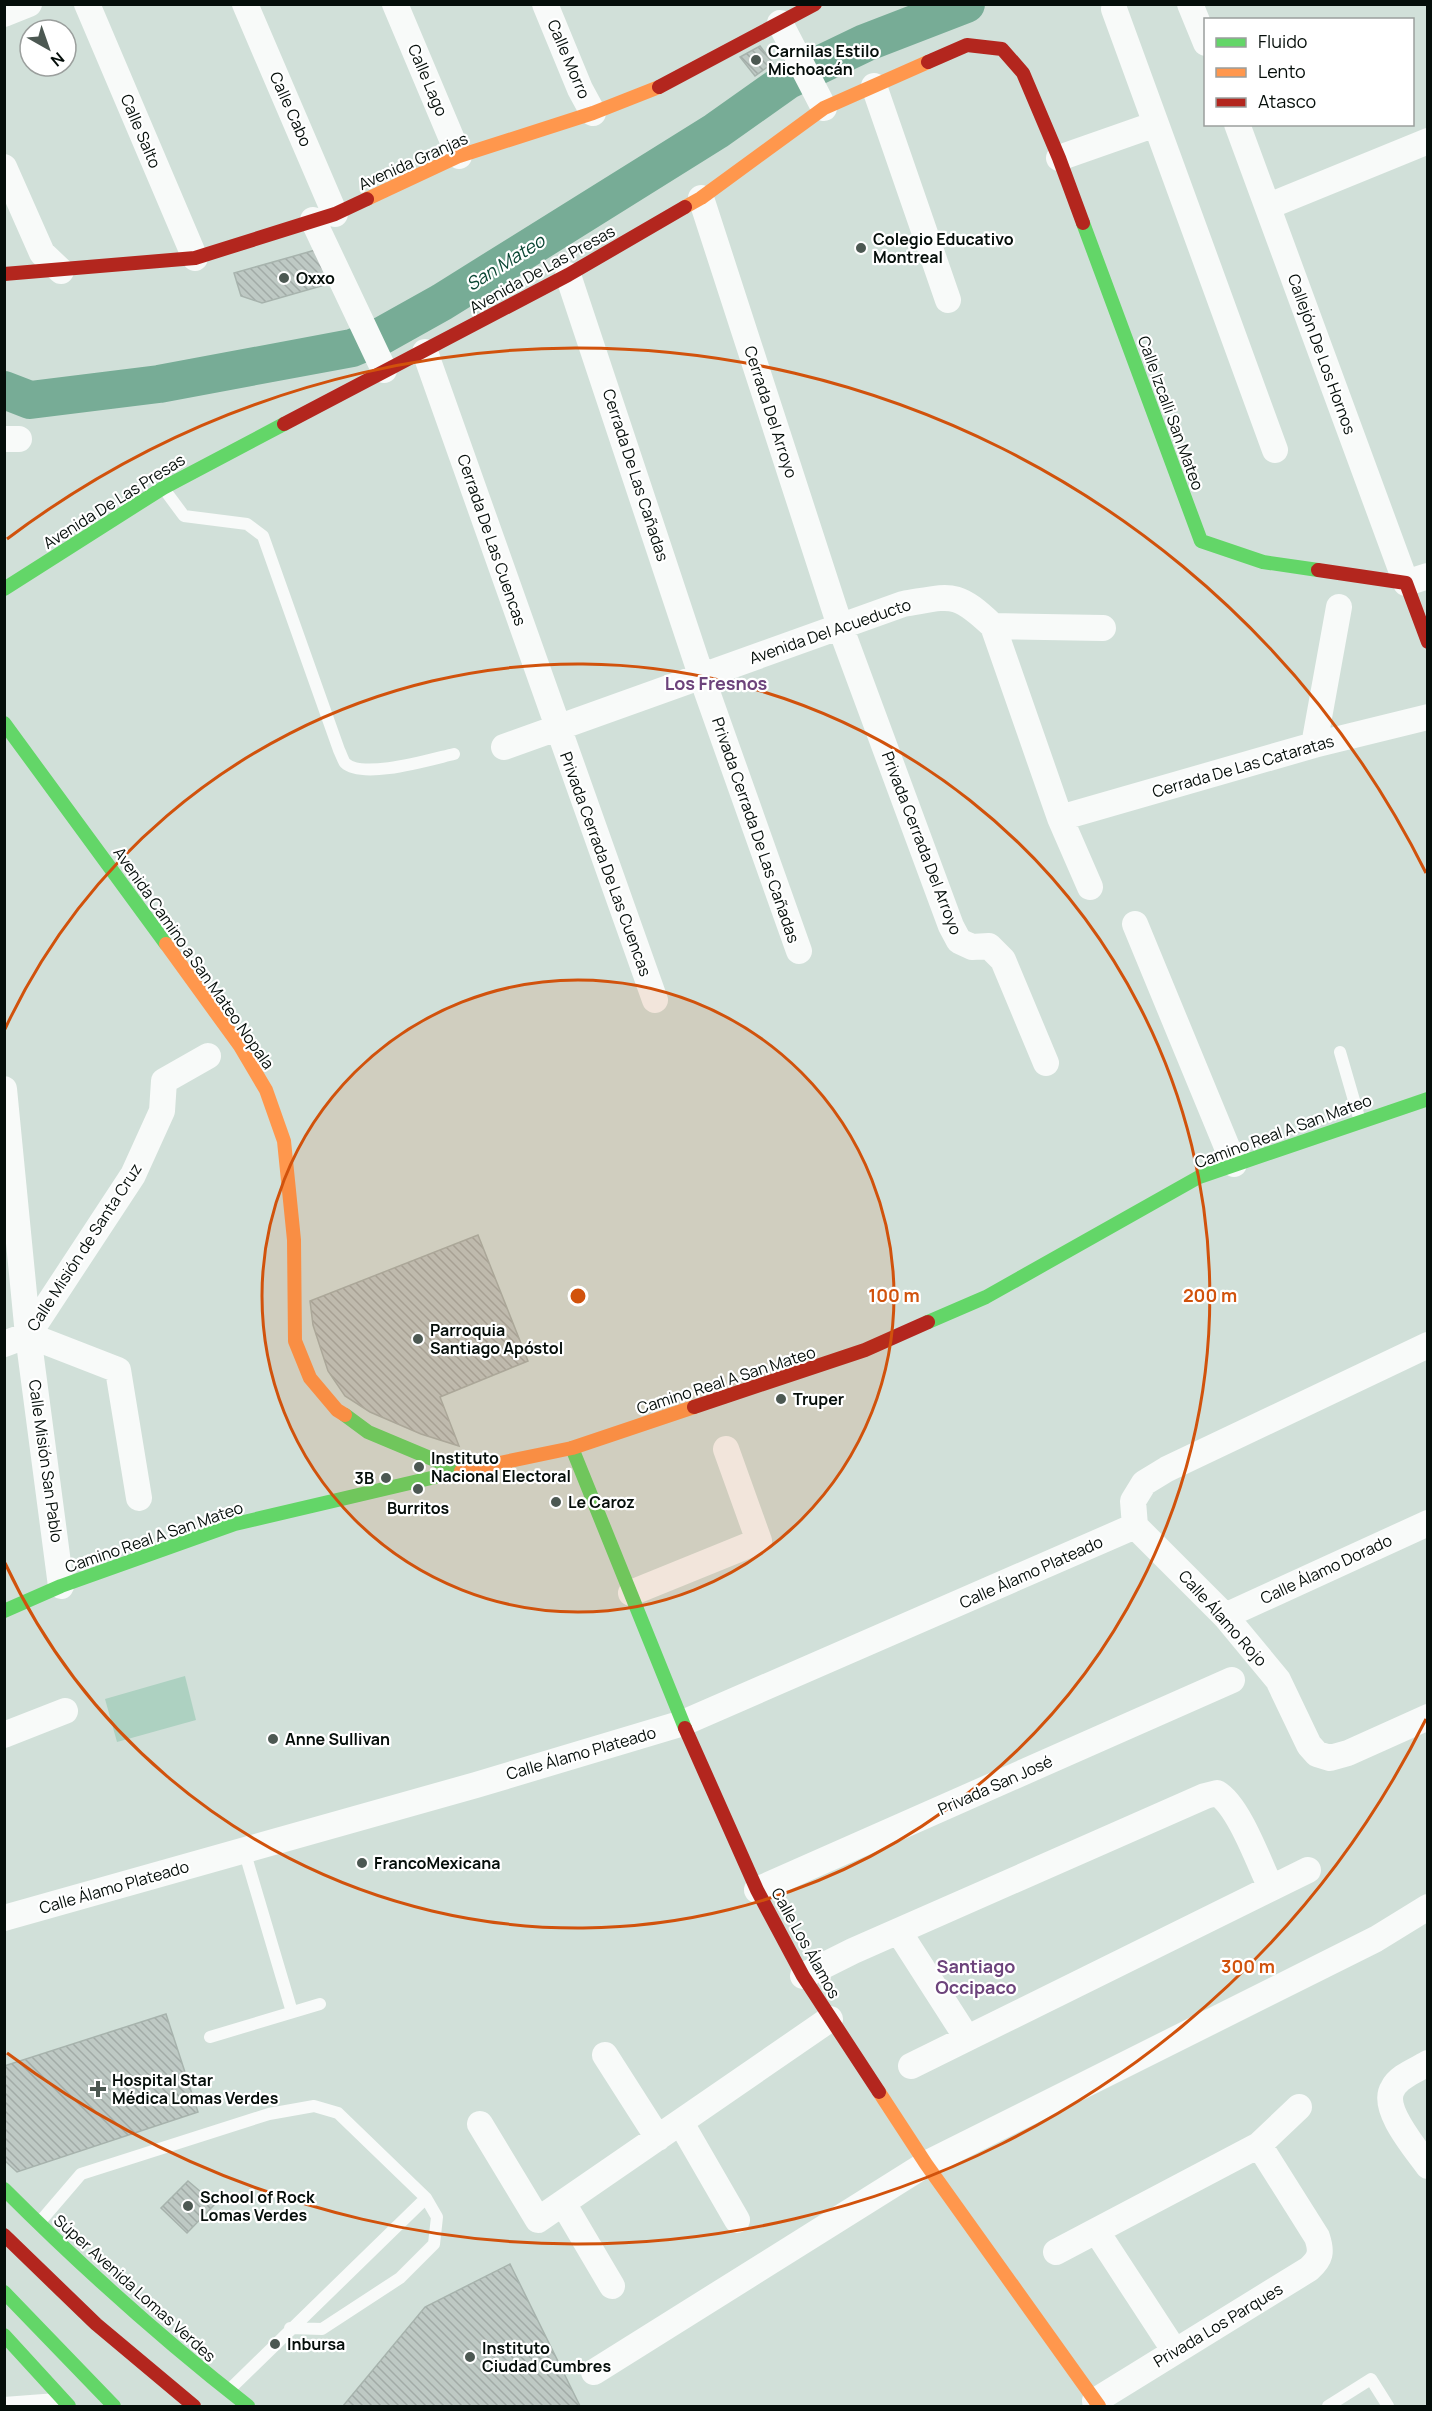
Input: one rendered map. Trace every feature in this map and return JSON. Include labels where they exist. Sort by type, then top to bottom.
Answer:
[{"type":"street","points":[[4,14],[29,4]]},
{"type":"street","name":"Calle Salto","points":[[87,4],[195,258]]},
{"type":"street","name":"Calle Cabo","points":[[245,4],[365,331],[382,364]]},
{"type":"street","name":"Calle Lago","points":[[395,4],[459,156]]},
{"type":"street","name":"Calle Morro","points":[[545,4],[580,89],[593,113]]},
{"type":"street","name":"Avenida Granjas","points":[[4,274],[195,258],[324,217],[459,156],[593,113],[672,82],[784,32],[814,4]]},
{"type":"street","points":[[1191,4],[1204,38]]},
{"type":"street","points":[[1114,9],[1275,450]]},
{"type":"street","points":[[784,32],[820,100]]},
{"type":"street","name":"Avenida De Las Presas","points":[[4,589],[163,488],[382,364],[425,352],[568,275],[701,198],[820,100],[874,86],[967,45],[1002,49]]},
{"type":"street","name":"Calle Izcalli San Mateo","points":[[1002,49],[1023,74],[1059,158],[1201,541],[1263,562],[1417,580]]},
{"type":"street","points":[[874,86],[948,300]]},
{"type":"street","points":[[1059,158],[1156,124]]},
{"type":"street","name":"Callejón De Los Hornos","points":[[1238,126],[1417,580]]},
{"type":"street","points":[[1269,206],[1428,141]]},
{"type":"street","points":[[4,167],[42,253],[61,271]]},
{"type":"street","name":"Cerrada Del Arroyo","points":[[701,198],[840,626]]},
{"type":"street","name":"Cerrada De Las Cañadas","points":[[568,275],[701,675]]},
{"type":"street","name":"Cerrada De Las Cuencas","points":[[425,352],[558,728]]},
{"type":"street","points":[[1417,580],[1428,642]]},
{"type":"street","name":"Avenida Del Acueducto","points":[[504,747],[903,604],[953,596],[974,607],[993,626],[1060,818],[1089,887]]},
{"type":"street","points":[[1314,745],[1339,607]]},
{"type":"street","name":"Privada Cerrada Del Arroyo","points":[[840,626],[951,926],[959,941],[972,947],[989,946],[1003,960],[1046,1063]]},
{"type":"street","points":[[993,626],[1103,628]]},
{"type":"street","name":"Privada Cerrada De Las Cañadas","points":[[701,675],[799,951]]},
{"type":"street","name":"Cerrada De Las Cataratas","points":[[1060,818],[1314,745],[1428,717]]},
{"type":"street","name":"Avenida Camino a San Mateo Nopala","points":[[4,723],[240,1046],[266,1090],[284,1142],[294,1240],[295,1341],[310,1378],[337,1410],[368,1432],[461,1471]]},
{"type":"street","name":"Privada Cerrada De Las Cuencas","points":[[558,728],[655,1000]]},
{"type":"street","points":[[1135,924],[1234,1164]]},
{"type":"street","name":"Calle Misión de Santa Cruz","points":[[4,1344],[28,1335],[133,1175],[162,1111],[157,1072],[208,1056]]},
{"type":"street","name":"Calle Misión San Pablo","points":[[4,1089],[28,1335],[62,1586]]},
{"type":"street","name":"Camino Real A San Mateo","points":[[4,1611],[62,1586],[235,1524],[461,1471],[572,1448],[865,1350],[986,1297],[1199,1177],[1428,1099]]},
{"type":"street","points":[[28,1335],[118,1370],[139,1498]]},
{"type":"street","points":[[1135,1526],[1133,1502],[1144,1483],[1167,1469],[1428,1345]]},
{"type":"street","name":"Calle Los Álamos","points":[[572,1448],[683,1723],[757,1890],[803,1976],[926,2164],[1097,2404]]},
{"type":"street","points":[[631,1593],[759,1541],[726,1449]]},
{"type":"street","name":"Calle Álamo Dorado","points":[[1225,1616],[1428,1523]]},
{"type":"street","name":"Calle Álamo Rojo","points":[[1135,1526],[1225,1616],[1278,1680],[1309,1745],[1317,1754],[1330,1758],[1348,1753],[1428,1717]]},
{"type":"street","name":"Calle Álamo Plateado","points":[[4,1918],[683,1723],[1135,1526]]},
{"type":"street","name":"Privada San José","points":[[757,1890],[1232,1680]]},
{"type":"street","points":[[4,1735],[64,1711]]},
{"type":"street","points":[[803,1976],[1216,1793],[1226,1798],[1234,1811],[1271,1888]]},
{"type":"street","points":[[911,2066],[1308,1870]]},
{"type":"street","points":[[594,2372],[926,2164],[1376,1939],[1428,1906]]},
{"type":"street","points":[[899,1932],[967,2038]]},
{"type":"street","points":[[480,2124],[538,2220],[830,2019]]},
{"type":"street","points":[[605,2055],[658,2138]]},
{"type":"street","points":[[1428,2063],[1403,2078],[1393,2087],[1390,2095],[1392,2113],[1428,2166]]},
{"type":"street","points":[[1056,2252],[1259,2145],[1299,2107]]},
{"type":"street","points":[[681,2123],[737,2220]]},
{"type":"street","name":"Privada Los Parques","points":[[1097,2404],[1174,2350],[1309,2269],[1319,2260],[1322,2251],[1317,2237],[1259,2145]]},
{"type":"street","name":"Súper Avenida Lomas Verdes","points":[[4,2189],[112,2291],[248,2406]]},
{"type":"street","points":[[563,2203],[612,2286]]},
{"type":"street","points":[[1096,2232],[1174,2350]]},
{"type":"street","points":[[4,2235],[56,2287],[143,2367],[194,2406]]},
{"type":"street","points":[[4,2292],[114,2406]]},
{"type":"street","points":[[4,2335],[65,2403]]},
{"type":"lane","points":[[163,488],[183,516],[248,524],[263,536],[339,750],[346,763],[359,770],[375,770],[454,754]]},
{"type":"lane","points":[[1340,1052],[1359,1121]]},
{"type":"lane","points":[[244,1850],[292,2012]]},
{"type":"lane","points":[[210,2037],[321,2004]]},
{"type":"lane","points":[[39,2223],[81,2174],[269,2114],[314,2106],[338,2112],[426,2198],[437,2217],[434,2244],[400,2278],[322,2329],[290,2328]]},
{"type":"lane","points":[[228,2391],[290,2328],[426,2198]]},
{"type":"lane","points":[[1328,2406],[1371,2379],[1388,2406]]},
{"type":"lane","points":[[4,2403],[65,2403]]},
{"type":"green space","points":[[185,1676],[196,1720],[117,1742],[105,1699]]},
{"type":"building","name":"Carnilas Estilo Michoacán","points":[[760,46],[773,63],[755,76],[740,57]]},
{"type":"building","name":"Oxxo","points":[[319,249],[335,282],[262,303],[241,296],[234,273]]},
{"type":"building","name":"Parroquia Santiago Apóstol","points":[[478,1235],[528,1361],[440,1397],[459,1446],[421,1434],[370,1412],[345,1396],[328,1371],[313,1325],[310,1301]]},
{"type":"building","name":"Hospital Star Médica Lomas Verdes","points":[[166,2014],[198,2112],[17,2172],[4,2160],[4,2066]]},
{"type":"building","name":"School of Rock Lomas Verdes","points":[[188,2181],[215,2204],[187,2233],[161,2208]]},
{"type":"building","name":"Instituto Ciudad Cumbres","points":[[510,2264],[580,2406],[343,2406],[425,2307]]},
{"type":"waterway","name":"San Mateo","points":[[4,390],[30,400],[159,384],[352,348],[383,335],[442,302],[716,131],[788,80],[865,43],[966,4]]},
{"type":"traffic: fast","points":[[1083,223],[1201,541],[1263,562],[1318,570]]},
{"type":"traffic: fast","points":[[4,589],[163,488],[284,424]]},
{"type":"traffic: fast","points":[[4,723],[166,944]]},
{"type":"traffic: fast","points":[[928,1322],[986,1297],[1199,1177],[1428,1099]]},
{"type":"traffic: fast","points":[[345,1415],[368,1432],[461,1471]]},
{"type":"traffic: fast","points":[[572,1448],[685,1728]]},
{"type":"traffic: fast","points":[[4,1611],[61,1586],[235,1524],[461,1471]]},
{"type":"traffic: fast","points":[[4,2189],[123,2301],[184,2355],[248,2406]]},
{"type":"traffic: fast","points":[[4,2292],[114,2406]]},
{"type":"traffic: fast","points":[[4,2335],[69,2406]]},
{"type":"traffic: slow","points":[[685,207],[701,198],[824,108],[928,62]]},
{"type":"traffic: slow","points":[[367,199],[459,156],[593,113],[659,87]]},
{"type":"traffic: slow","points":[[166,944],[240,1046],[266,1090],[284,1141],[294,1240],[295,1341],[310,1378],[337,1410],[345,1415]]},
{"type":"traffic: slow","points":[[461,1471],[572,1448],[694,1407]]},
{"type":"traffic: slow","points":[[879,2092],[926,2164],[1099,2406]]},
{"type":"traffic: jam","points":[[659,87],[815,4]]},
{"type":"traffic: jam","points":[[928,62],[967,45],[1002,49],[1023,73],[1059,158],[1083,223]]},
{"type":"traffic: jam","points":[[4,274],[195,258],[335,214],[367,199]]},
{"type":"traffic: jam","points":[[284,424],[568,275],[685,207]]},
{"type":"traffic: jam","points":[[1318,570],[1406,583],[1428,642]]},
{"type":"traffic: jam","points":[[694,1407],[865,1350],[928,1322]]},
{"type":"traffic: jam","points":[[685,1728],[757,1890],[803,1976],[879,2092]]},
{"type":"traffic: jam","points":[[4,2235],[96,2324],[194,2406]]},
{"type":"place","name":"Carnilas Estilo Michoacán","points":[[756,60]]},
{"type":"place","name":"Colegio Educativo Montreal","points":[[861,248]]},
{"type":"place","name":"Oxxo","points":[[284,278]]},
{"type":"place","name":"Parroquia Santiago Apóstol","points":[[418,1339]]},
{"type":"place","name":"Truper","points":[[781,1399]]},
{"type":"place","name":"Instituto Nacional Electoral","points":[[419,1467]]},
{"type":"place","name":"3B","points":[[386,1478]]},
{"type":"place","name":"Burritos","points":[[418,1489]]},
{"type":"place","name":"Le Caroz","points":[[556,1502]]},
{"type":"place","name":"Anne Sullivan","points":[[273,1739]]},
{"type":"place","name":"FrancoMexicana","points":[[362,1863]]},
{"type":"place","name":"Hospital Star Médica Lomas Verdes","points":[[98,2089]]},
{"type":"place","name":"School of Rock Lomas Verdes","points":[[188,2206]]},
{"type":"place","name":"Inbursa","points":[[275,2344]]},
{"type":"place","name":"Instituto Ciudad Cumbres","points":[[470,2357]]},
{"type":"district","name":"Los Fresnos","points":[[716,683]]},
{"type":"district","name":"Santiago Occipaco","points":[[976,1976]]}]
